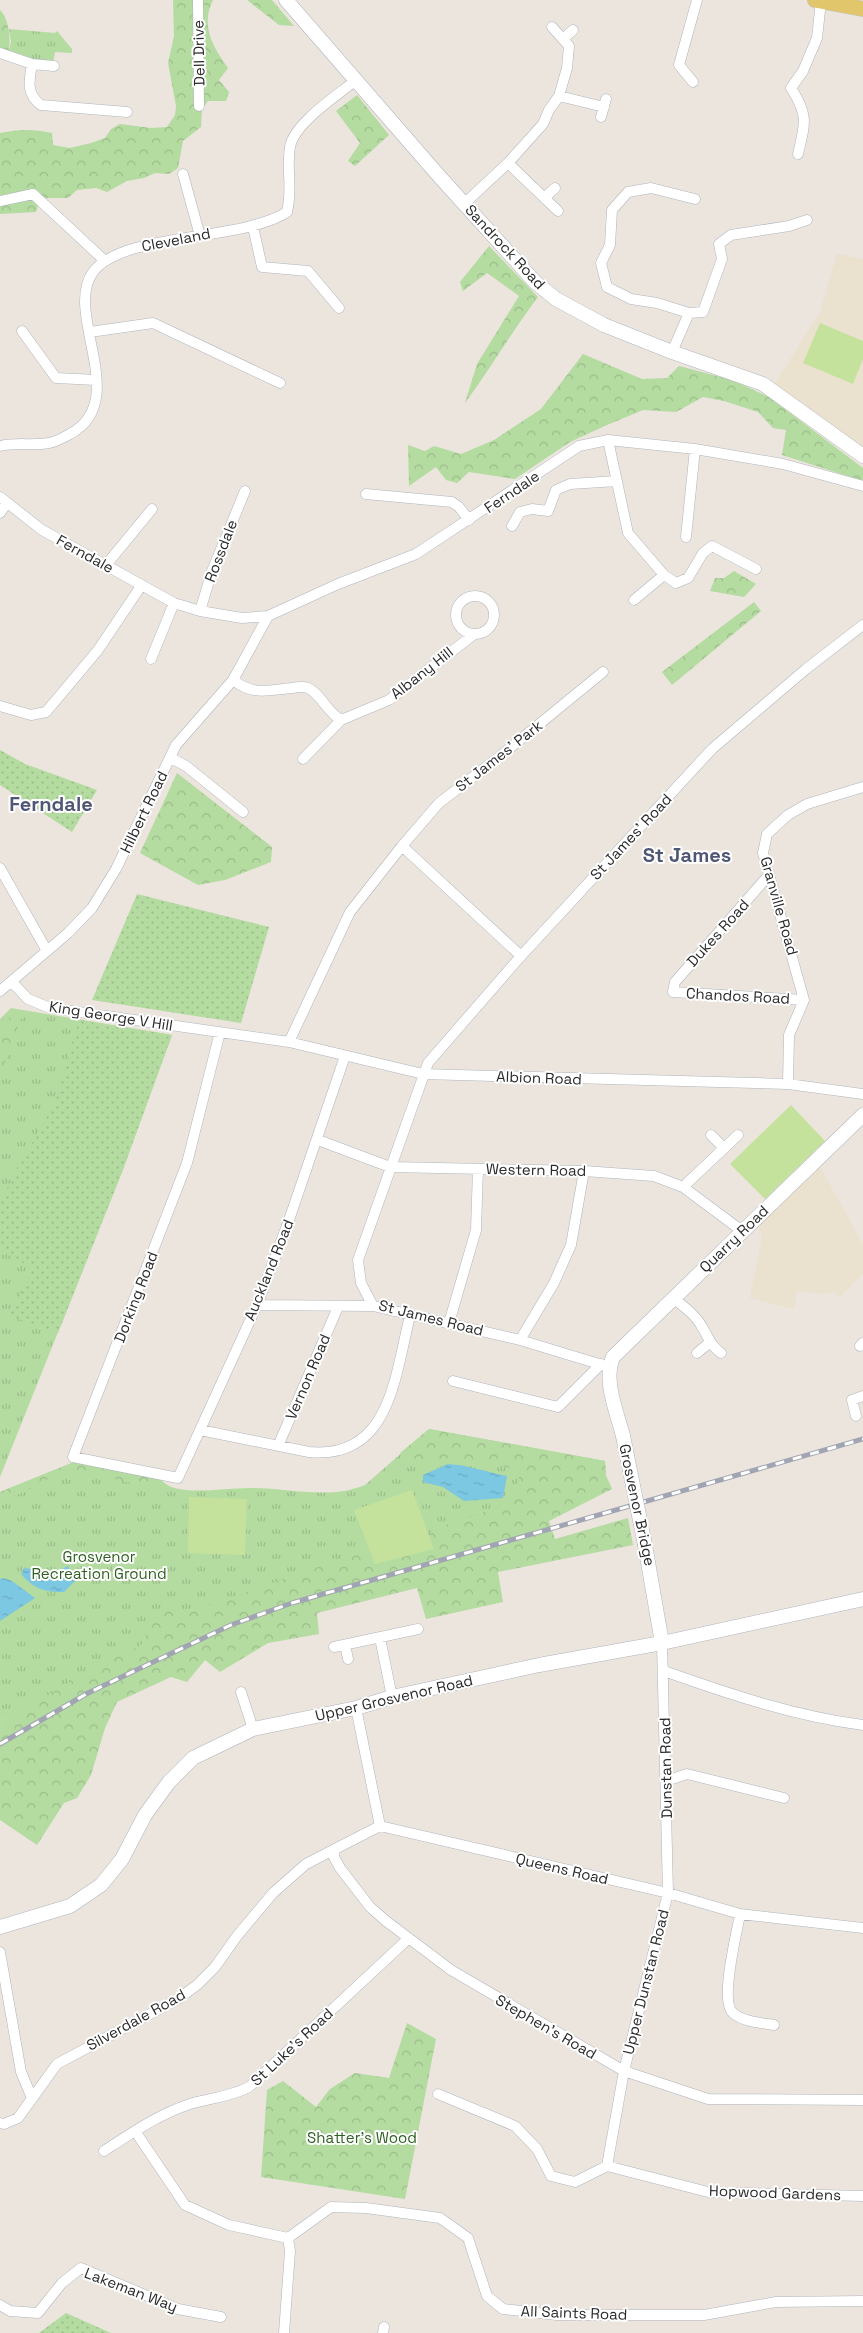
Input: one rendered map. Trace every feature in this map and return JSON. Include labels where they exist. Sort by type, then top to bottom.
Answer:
[{"type":"main road","points":[[818,1],[863,9]]},
{"type":"street","name":"Dell Drive","points":[[198,0],[200,106]]},
{"type":"street","name":"Sandrock Road","points":[[286,0],[535,282],[556,299],[604,325],[672,352],[763,384],[863,456]]},
{"type":"street","points":[[693,82],[679,65],[697,0]]},
{"type":"street","points":[[798,154],[805,124],[802,105],[791,88],[803,71],[817,38],[818,1]]},
{"type":"street","points":[[465,203],[508,163],[543,124],[549,110],[559,96],[567,68],[569,46],[564,38],[552,27]]},
{"type":"street","points":[[564,38],[573,30]]},
{"type":"street","points":[[0,53],[32,64],[54,66]]},
{"type":"street","points":[[32,64],[28,88],[30,95],[41,105],[127,112]]},
{"type":"street","name":"Cleveland","points":[[0,446],[10,443],[50,443],[80,428],[92,413],[97,400],[86,287],[93,272],[105,261],[142,245],[254,227],[287,212],[291,195],[290,147],[295,134],[356,80]]},
{"type":"street","points":[[559,96],[604,108]]},
{"type":"street","points":[[508,163],[558,211]]},
{"type":"street","points":[[183,174],[200,236]]},
{"type":"street","points":[[544,198],[555,188]]},
{"type":"street","points":[[695,199],[651,188],[628,192],[612,210],[610,245],[601,263],[607,287],[631,299],[657,303],[690,313],[702,313],[722,259],[719,244],[730,235],[788,226],[807,220]]},
{"type":"street","points":[[0,201],[33,194],[105,261]]},
{"type":"street","points":[[254,227],[262,267],[308,271],[339,308]]},
{"type":"street","points":[[672,352],[690,313]]},
{"type":"street","points":[[90,332],[153,323],[280,383]]},
{"type":"street","points":[[22,331],[56,378],[96,380]]},
{"type":"street","points":[[608,440],[628,533],[664,575],[676,583],[688,578],[703,554],[712,546],[756,568]]},
{"type":"street","name":"Ferndale","points":[[4,500],[42,530],[174,603],[200,611],[242,618],[268,616],[338,584],[416,554],[579,446],[608,440],[695,449],[783,464],[863,486]]},
{"type":"street","points":[[686,537],[695,449]]},
{"type":"street","points":[[512,526],[520,512],[532,509],[548,511],[556,490],[570,484],[617,481]]},
{"type":"street","name":"Rossdale","points":[[200,611],[212,571],[245,492]]},
{"type":"street","points":[[366,494],[452,502],[470,520]]},
{"type":"street","points":[[0,513],[4,500]]},
{"type":"street","points":[[106,565],[152,509]]},
{"type":"street","points":[[634,600],[664,575]]},
{"type":"street","points":[[0,706],[31,715],[46,712],[98,650],[141,586]]},
{"type":"street","points":[[151,659],[174,603]]},
{"type":"street","name":"Hilbert Road","points":[[0,991],[68,933],[92,908],[116,870],[176,745],[233,680],[268,616]]},
{"type":"street","name":"St James' Road","points":[[423,1074],[428,1063],[521,956],[712,749],[806,669],[863,625]]},
{"type":"street","name":"Albany Hill","points":[[304,759],[341,720],[389,700],[473,635]]},
{"type":"street","name":"St James' Park","points":[[289,1042],[350,912],[402,846],[439,803],[499,757],[603,672]]},
{"type":"street","points":[[233,680],[243,688],[253,691],[306,687],[314,692],[330,714],[341,720]]},
{"type":"street","points":[[171,758],[186,766],[243,812]]},
{"type":"street","name":"Granville Road","points":[[804,1000],[768,876],[763,853],[767,834],[788,815],[807,804],[863,787]]},
{"type":"street","points":[[402,846],[521,956]]},
{"type":"street","points":[[0,868],[47,951]]},
{"type":"street","name":"Dukes Road","points":[[673,992],[675,982],[768,876]]},
{"type":"street","name":"King George V Hill","points":[[12,982],[28,999],[50,1008],[220,1032]]},
{"type":"street","name":"Chandos Road","points":[[673,992],[804,1000]]},
{"type":"street","points":[[788,1084],[788,1035],[804,1000]]},
{"type":"street","name":"Albion Road","points":[[220,1032],[289,1042],[423,1074],[788,1084],[863,1094]]},
{"type":"street","name":"Dorking Road","points":[[178,1478],[73,1456],[187,1163],[220,1032]]},
{"type":"street","name":"Auckland Road","points":[[178,1478],[257,1305],[318,1140],[346,1056]]},
{"type":"street","name":"St James Road","points":[[423,1074],[358,1260],[361,1283],[373,1306],[520,1340],[605,1365]]},
{"type":"street","name":"Quarry Road","points":[[605,1365],[863,1115]]},
{"type":"street","points":[[683,1187],[738,1134]]},
{"type":"street","points":[[712,1136],[723,1147]]},
{"type":"street","name":"Western Road","points":[[318,1140],[390,1167],[584,1171],[654,1176],[683,1187],[742,1231]]},
{"type":"street","points":[[449,1323],[476,1230],[478,1169]]},
{"type":"street","points":[[520,1340],[554,1283],[571,1245],[584,1171]]},
{"type":"street","points":[[673,1298],[702,1326],[709,1343],[721,1353]]},
{"type":"street","points":[[257,1305],[373,1306]]},
{"type":"street","name":"Vernon Road","points":[[278,1446],[338,1307]]},
{"type":"street","points":[[200,1430],[321,1453],[343,1449],[373,1430],[386,1408],[410,1316]]},
{"type":"street","points":[[697,1353],[709,1343]]},
{"type":"street","points":[[453,1381],[558,1407],[605,1365]]},
{"type":"street","name":"Grosvenor Bridge","points":[[605,1365],[623,1436],[646,1545],[662,1643]]},
{"type":"street","points":[[856,1416],[852,1400],[863,1396]]},
{"type":"street","name":"Upper Grosvenor Road","points":[[0,1928],[70,1906],[101,1885],[122,1859],[145,1816],[169,1782],[193,1758],[253,1729],[356,1708],[392,1697],[539,1665],[662,1643],[863,1599]]},
{"type":"street","points":[[334,1647],[418,1629]]},
{"type":"street","points":[[380,1638],[392,1697]]},
{"type":"street","name":"Dunstan Road","points":[[662,1643],[668,1893]]},
{"type":"street","points":[[345,1645],[348,1659]]},
{"type":"street","points":[[664,1671],[748,1700],[838,1722],[863,1726]]},
{"type":"street","points":[[241,1692],[253,1729]]},
{"type":"street","points":[[335,1849],[380,1826],[356,1708]]},
{"type":"street","points":[[666,1781],[687,1774],[784,1798]]},
{"type":"street","name":"Queens Road","points":[[380,1826],[668,1893],[740,1914],[863,1928]]},
{"type":"street","name":"Stephen's Road","points":[[335,1849],[334,1857],[340,1868],[370,1906],[408,1938],[451,1970],[494,1997],[624,2071],[708,2099],[863,2100]]},
{"type":"street","name":"Silverdale Road","points":[[0,2123],[4,2124],[18,2118],[57,2064],[178,1999],[197,1985],[215,1967],[272,1893],[306,1864],[335,1849]]},
{"type":"street","name":"Upper Dunstan Road","points":[[624,2071],[668,1893]]},
{"type":"street","points":[[740,1914],[727,1988],[728,2006],[733,2014],[750,2021],[774,2025]]},
{"type":"street","name":"St Luke's Road","points":[[104,2152],[136,2131],[189,2105],[234,2095],[249,2087],[408,1938]]},
{"type":"street","points":[[0,1952],[21,2072],[32,2098]]},
{"type":"street","points":[[438,2094],[515,2126],[537,2149],[551,2176],[575,2182],[607,2166],[624,2071]]},
{"type":"street","points":[[136,2131],[185,2205],[229,2225],[288,2238],[290,2251],[284,2333]]},
{"type":"street","name":"Hopwood Gardens","points":[[607,2166],[708,2192],[863,2196]]},
{"type":"street","name":"All Saints Road","points":[[288,2238],[331,2208],[366,2208],[440,2218],[468,2238],[487,2296],[503,2309],[557,2315],[704,2315],[776,2302],[863,2301]]},
{"type":"street","name":"Lakeman Way","points":[[0,2305],[10,2310],[38,2313],[62,2283],[81,2268],[178,2309],[221,2317]]},
{"type":"shaded area","points":[[837,254],[863,259],[863,452],[772,388],[820,312]]},
{"type":"shaded area","points":[[820,1167],[863,1244],[863,1274],[840,1297],[834,1292],[823,1294],[797,1291],[794,1309],[750,1298],[762,1237],[758,1226]]},
{"type":"green space","points":[[173,0],[213,0],[209,10],[208,27],[213,44],[228,68],[219,80],[229,92],[226,101],[208,101],[202,109],[201,127],[183,141],[178,168],[169,174],[155,173],[144,178],[127,181],[107,192],[96,188],[77,190],[68,198],[47,198],[39,202],[36,212],[0,214],[0,133],[26,130],[52,133],[53,145],[70,148],[105,138],[111,129],[120,124],[151,128],[167,127],[175,115],[176,106],[168,63],[174,36]]},
{"type":"green space","points":[[247,0],[272,0],[294,26],[279,25]]},
{"type":"green space","points":[[0,10],[6,19],[9,31],[8,54],[0,51]]},
{"type":"green space","points":[[9,29],[55,33],[57,31],[72,49],[72,53],[55,52],[53,63],[8,54],[11,42]]},
{"type":"green space","points":[[357,95],[389,135],[355,166],[348,161],[360,143],[336,111]]},
{"type":"green space","points":[[489,246],[538,297],[465,403],[477,364],[519,296],[487,273],[463,291],[460,282]]},
{"type":"green space","points":[[820,323],[863,341],[863,359],[853,384],[803,363]]},
{"type":"green space","points":[[583,354],[642,379],[667,378],[679,366],[732,380],[769,397],[863,468],[863,481],[782,455],[786,430],[773,428],[758,412],[724,401],[703,397],[676,412],[643,410],[607,425],[570,442],[515,479],[469,472],[457,483],[446,480],[436,467],[409,486],[408,445],[425,451],[434,446],[461,454],[494,440],[541,409]]},
{"type":"green space","points":[[734,571],[756,584],[744,597],[710,591],[715,578],[724,578]]},
{"type":"green space","points":[[754,602],[761,611],[672,685],[662,672]]},
{"type":"green space","points":[[0,750],[25,764],[97,790],[72,832],[0,785]]},
{"type":"green space","points":[[177,773],[272,847],[271,862],[225,880],[198,885],[140,853]]},
{"type":"green space","points":[[137,894],[269,927],[241,1023],[92,1000]]},
{"type":"green space","points":[[11,1008],[172,1035],[122,1172],[0,1477],[0,1019]]},
{"type":"green space","points":[[23,1014],[0,1076],[0,1020]]},
{"type":"green space","points":[[79,1020],[172,1035],[122,1172],[58,1333],[9,1316],[33,1269],[0,1250],[0,1201],[55,1102]]},
{"type":"green space","points":[[791,1105],[825,1141],[765,1199],[730,1164]]},
{"type":"green space","name":"Grosvenor Recreation Ground","points":[[429,1429],[605,1461],[606,1476],[612,1489],[52,1704],[4,1719],[0,1726],[0,1492],[74,1462],[159,1478],[167,1485],[182,1490],[265,1488],[323,1493],[337,1492],[365,1485]]},
{"type":"green space","points":[[429,1429],[605,1461],[606,1476],[612,1489],[549,1521],[555,1539],[628,1518],[633,1545],[498,1572],[503,1602],[426,1619],[417,1588],[317,1613],[319,1634],[268,1643],[220,1672],[205,1660],[187,1682],[171,1677],[117,1702],[105,1728],[91,1775],[77,1798],[64,1803],[37,1845],[0,1820],[0,1726],[4,1719],[13,1716],[98,1665],[138,1647],[145,1641],[146,1631],[163,1609],[188,1612],[359,1553],[419,1539],[452,1522],[509,1503],[517,1490],[520,1469],[447,1458],[417,1469],[400,1453]]},
{"type":"green space","points":[[74,1462],[159,1478],[166,1486],[141,1485],[92,1474],[67,1473],[18,1494],[0,1499],[0,1492]]},
{"type":"green space","points":[[412,1490],[434,1549],[375,1564],[354,1510]]},
{"type":"green space","points":[[189,1497],[247,1499],[245,1555],[188,1553]]},
{"type":"green space","name":"Shatter's Wood","points":[[407,2023],[436,2039],[405,2199],[261,2177],[267,2090],[283,2081],[316,2107],[330,2089],[355,2073],[389,2078]]},
{"type":"green space","points":[[66,2313],[111,2333],[39,2333]]},
{"type":"water","points":[[448,1464],[507,1476],[503,1498],[464,1501],[443,1487],[423,1482],[423,1475]]},
{"type":"water","points":[[68,1566],[76,1580],[64,1592],[51,1592],[40,1589],[21,1574],[24,1568],[52,1571]]},
{"type":"water","points":[[0,1579],[12,1581],[35,1598],[0,1621]]},
{"type":"railway","points":[[0,1744],[88,1693],[231,1625],[292,1603],[863,1439]]},
{"type":"district","name":"Ferndale","points":[[51,804]]},
{"type":"district","name":"St James","points":[[687,855]]}]
